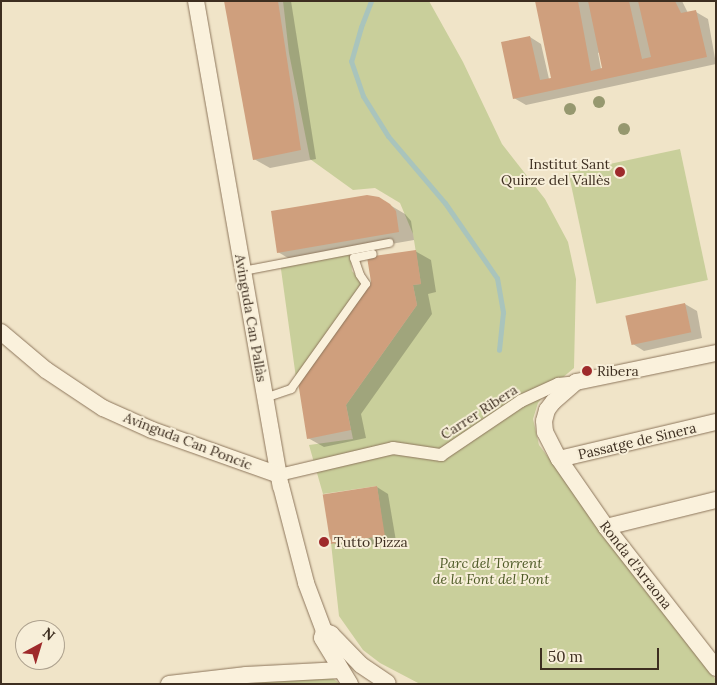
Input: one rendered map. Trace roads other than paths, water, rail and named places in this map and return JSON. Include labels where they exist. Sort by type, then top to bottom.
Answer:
[{"type":"street","name":"Avinguda Can Pallàs","points":[[196,1],[279,476],[306,583],[324,631],[322,638],[350,684]]},
{"type":"street","name":"Avinguda Can Poncic","points":[[1,332],[46,370],[104,408],[152,430],[279,476]]},
{"type":"street","points":[[576,382],[716,353]]},
{"type":"street","name":"Carrer Ribera","points":[[279,476],[393,448],[441,455],[521,402],[558,384],[576,382]]},
{"type":"street","name":"Ronda d'Arraona","points":[[576,382],[553,402],[547,410],[544,421],[545,432],[559,459],[606,527],[716,668]]},
{"type":"street","name":"Passatge de Sinera","points":[[559,459],[716,422]]},
{"type":"street","points":[[606,527],[716,500]]},
{"type":"street","points":[[324,631],[331,634],[361,665],[385,684]]},
{"type":"street","points":[[169,684],[246,675],[341,670]]},
{"type":"lane","points":[[243,271],[389,243]]},
{"type":"lane","points":[[265,398],[291,390],[366,284],[360,275],[354,258],[373,254]]},
{"type":"waterway","points":[[371,1],[351,61],[363,96],[388,136],[445,203],[497,278],[503,312],[499,350]]},
{"type":"place","name":"Institut Sant Quirze del Vallès","points":[[620,172]]},
{"type":"place","name":"Ribera","points":[[587,371]]},
{"type":"place","name":"Tutto Pizza","points":[[324,542]]},
{"type":"park label","name":"Parc del Torrent de la Font del Pont","points":[[491,572]]}]
